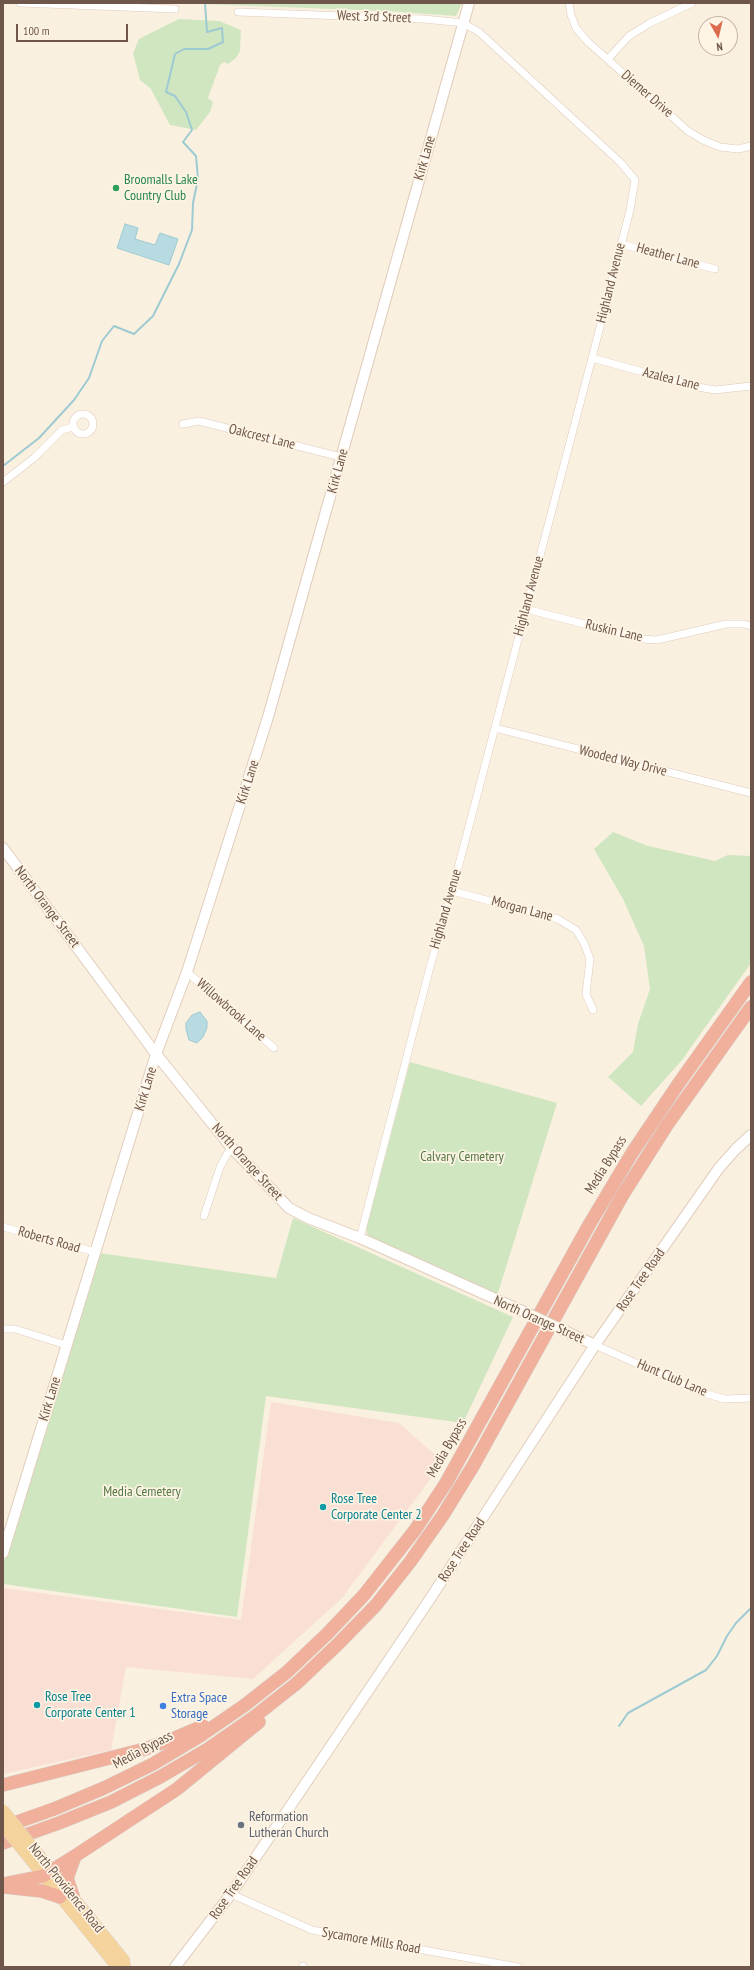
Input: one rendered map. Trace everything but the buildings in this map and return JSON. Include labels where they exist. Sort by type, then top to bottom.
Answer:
[{"type":"highway","name":"Media Bypass","points":[[3,1827],[79,1799],[147,1767],[200,1736],[266,1688],[308,1653],[382,1574],[415,1530],[460,1459],[609,1189],[655,1117],[751,982]]},
{"type":"highway","points":[[3,1884],[48,1873],[160,1802],[189,1780],[251,1730],[357,1624],[394,1583],[443,1515],[473,1466],[622,1196],[668,1125],[751,1007]]},
{"type":"highway","points":[[3,1843],[92,1810],[136,1790],[184,1764],[254,1717],[318,1664]]},
{"type":"highway","points":[[5,1783],[161,1744],[203,1726],[266,1688]]},
{"type":"highway","points":[[3,1887],[66,1896],[67,1878],[75,1856]]},
{"type":"main road","name":"North Providence Road","points":[[3,1810],[30,1851],[66,1896],[117,1967]]},
{"type":"main road","name":"North Providence Road","points":[[3,1827],[30,1851]]},
{"type":"main road","name":"North Providence Road","points":[[66,1896],[124,1960],[125,1967]]},
{"type":"street","points":[[20,3],[113,4],[175,9]]},
{"type":"street","name":"Kirk Lane","points":[[3,1553],[6,1530],[66,1345],[156,1054],[187,972],[270,710],[462,23],[469,3]]},
{"type":"street","name":"Diemer Drive","points":[[569,3],[571,15],[576,28],[588,42],[688,131],[720,147],[738,149],[751,146]]},
{"type":"street","points":[[608,59],[629,36],[650,23],[692,3]]},
{"type":"street","name":"West 3rd Street","points":[[238,12],[424,19],[462,23]]},
{"type":"street","name":"Highland Avenue","points":[[360,1238],[430,967],[452,891],[592,358],[630,210],[636,180],[621,163],[479,32],[462,23]]},
{"type":"street","name":"Heather Lane","points":[[621,244],[715,269]]},
{"type":"street","name":"Azalea Lane","points":[[592,358],[698,387],[716,390],[751,386]]},
{"type":"street","name":"Oakcrest Lane","points":[[183,424],[199,421],[341,457]]},
{"type":"street","points":[[3,482],[34,458],[62,430],[73,427]]},
{"type":"street","name":"Ruskin Lane","points":[[526,609],[643,639],[657,640],[726,624],[744,624],[751,626]]},
{"type":"street","name":"Wooded Way Drive","points":[[495,728],[751,793]]},
{"type":"street","name":"North Orange Street","points":[[3,848],[156,1054],[231,1146],[289,1208],[335,1230],[360,1238],[595,1345]]},
{"type":"street","name":"Morgan Lane","points":[[452,891],[558,918],[576,930],[584,943],[590,959],[586,994],[593,1010]]},
{"type":"street","name":"Willowbrook Lane","points":[[187,972],[274,1048]]},
{"type":"street","name":"Rose Tree Road","points":[[175,1967],[231,1894],[428,1603],[595,1345],[719,1168],[751,1135]]},
{"type":"street","points":[[204,1216],[220,1168],[231,1146]]},
{"type":"street","name":"Roberts Road","points":[[3,1227],[95,1252]]},
{"type":"street","points":[[3,1329],[15,1329],[66,1345]]},
{"type":"street","name":"Hunt Club Lane","points":[[595,1345],[703,1393],[725,1399],[751,1398]]},
{"type":"street","name":"Sycamore Mills Road","points":[[231,1894],[312,1930],[518,1967]]},
{"type":"shaded area","points":[[271,1402],[399,1423],[443,1462],[342,1598],[253,1679],[126,1667],[111,1750],[3,1774],[3,1588],[241,1620]]},
{"type":"green space","points":[[176,3],[462,3],[456,16],[386,11]]},
{"type":"green space","points":[[179,19],[219,21],[241,30],[240,51],[236,58],[228,64],[224,62],[220,65],[208,98],[213,102],[210,112],[196,130],[170,125],[151,89],[140,80],[133,53],[139,39]]},
{"type":"green space","points":[[613,832],[648,846],[715,861],[728,855],[751,856],[751,963],[682,1060],[641,1106],[608,1077],[633,1052],[638,1024],[650,989],[644,946],[623,899],[594,849]]},
{"type":"green space","name":"Calvary Cemetery","points":[[410,1062],[557,1103],[497,1296],[371,1239],[368,1236],[366,1229]]},
{"type":"green space","name":"Media Cemetery","points":[[293,1218],[513,1317],[463,1423],[266,1396],[237,1617],[3,1584],[3,1565],[99,1253],[276,1278]]},
{"type":"water","points":[[125,224],[138,228],[135,239],[155,245],[160,233],[178,239],[169,265],[117,248]]},
{"type":"water","points":[[200,1012],[207,1021],[207,1028],[203,1037],[197,1043],[189,1040],[186,1023],[192,1015]]},
{"type":"waterway","points":[[3,466],[39,438],[74,400],[89,378],[102,341],[114,326],[134,334],[153,316],[179,264],[192,230],[193,203],[198,179],[196,156],[183,142],[192,130],[186,112],[175,96],[166,92],[175,54],[184,49],[208,49],[223,42],[222,28],[207,32],[205,3]]},
{"type":"waterway","points":[[619,1726],[628,1713],[706,1670],[717,1656],[727,1636],[736,1623],[751,1608]]},
{"type":"place","name":"Broomalls Lake Country Club","points":[[116,188]]},
{"type":"place","name":"Rose Tree Corporate Center 2","points":[[323,1507]]},
{"type":"place","name":"Rose Tree Corporate Center 1","points":[[37,1705]]},
{"type":"place","name":"Extra Space Storage","points":[[163,1706]]},
{"type":"place","name":"Reformation Lutheran Church","points":[[241,1825]]}]
